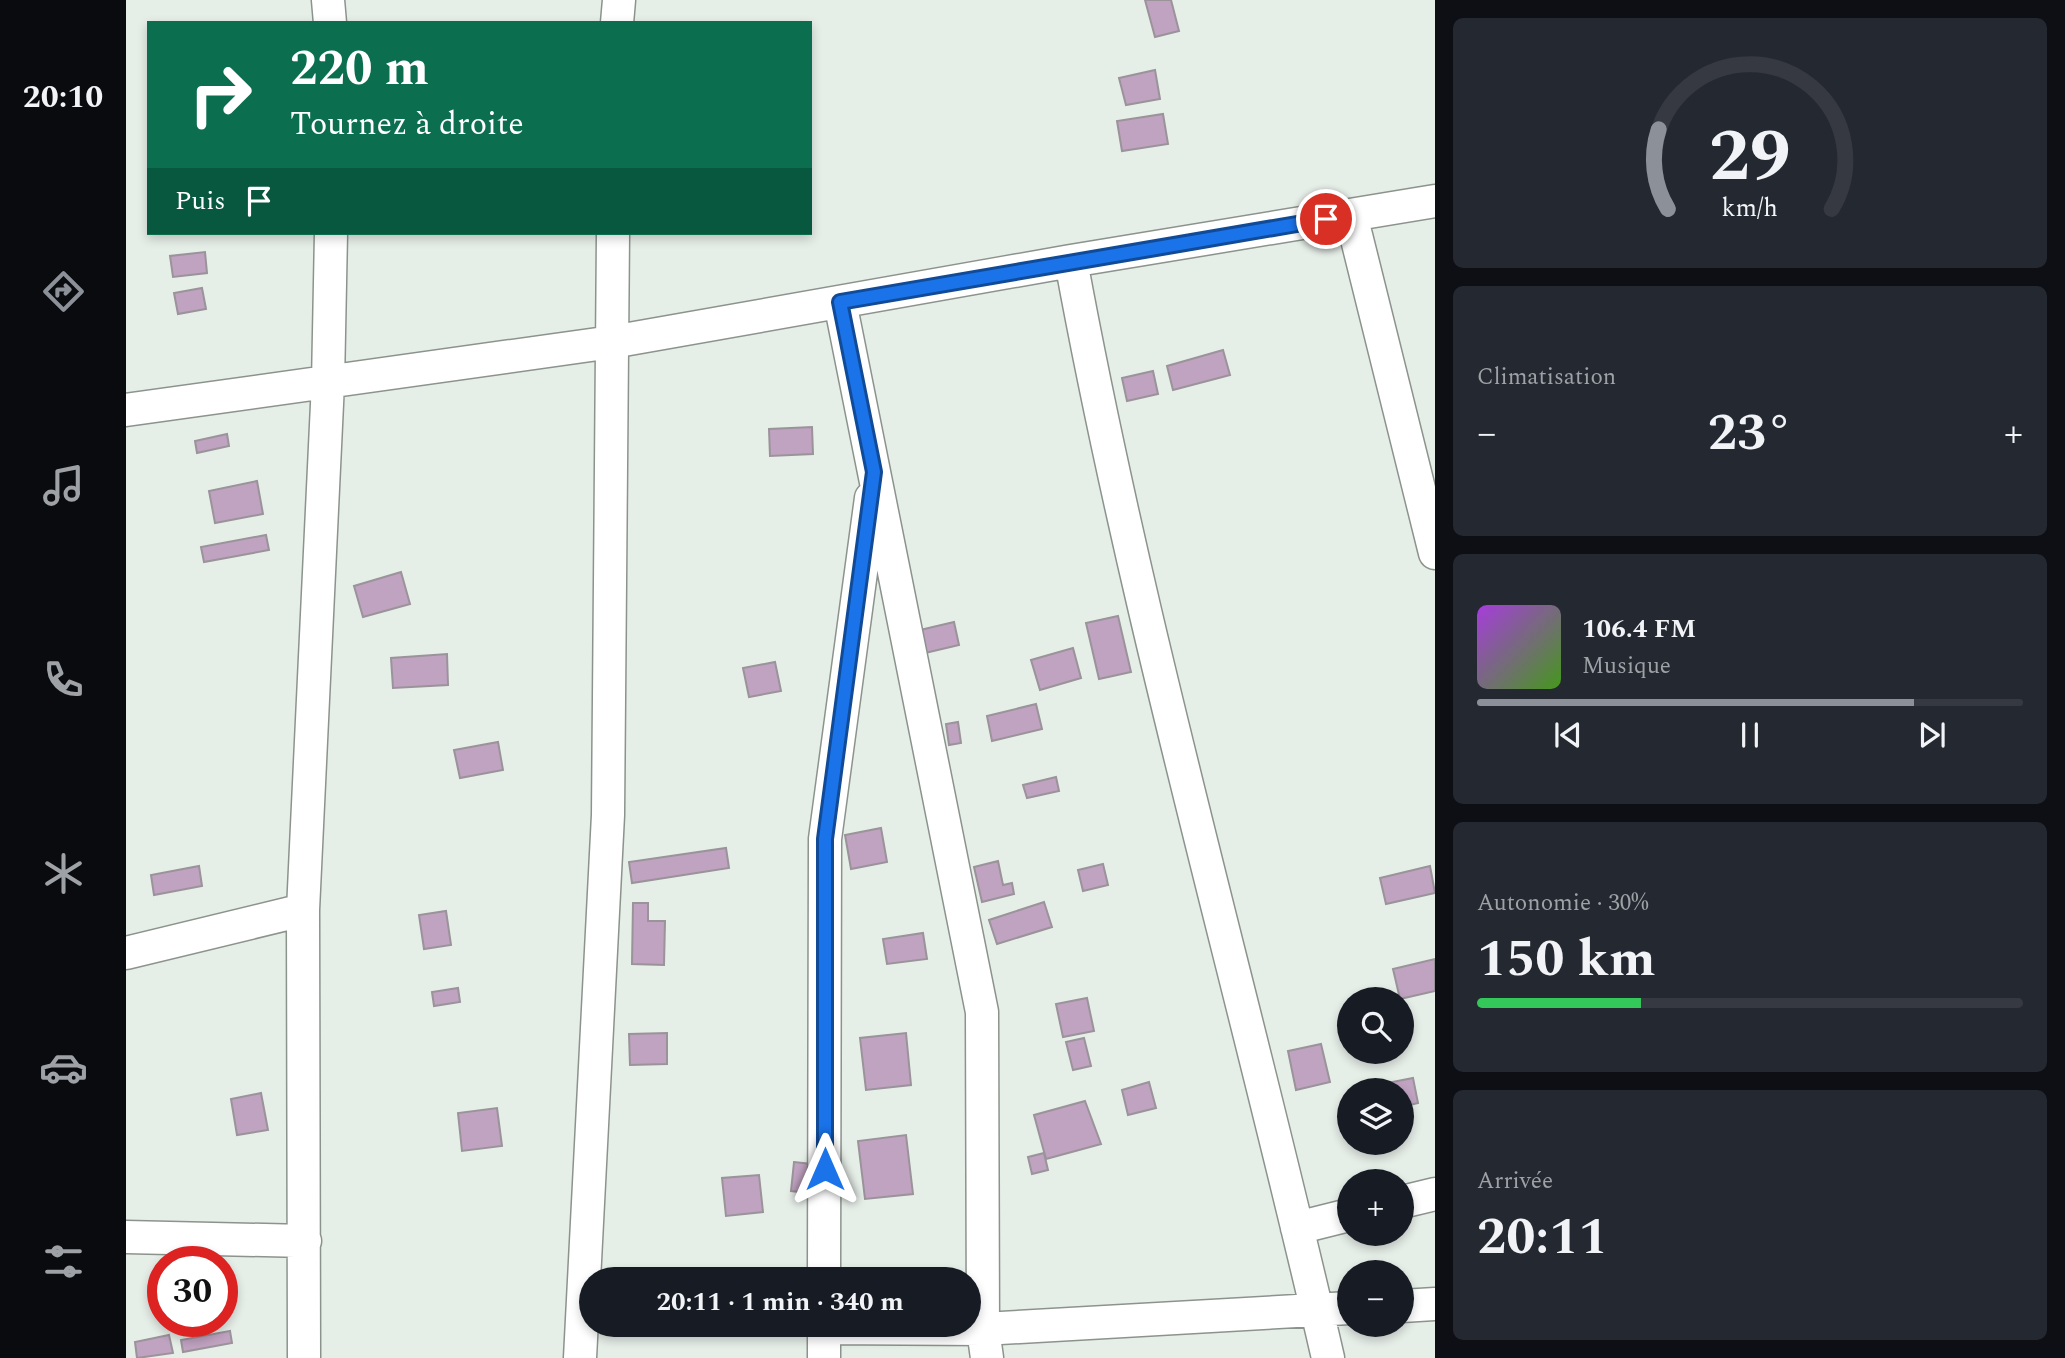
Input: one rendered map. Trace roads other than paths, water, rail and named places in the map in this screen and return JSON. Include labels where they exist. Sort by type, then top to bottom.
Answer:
[{"type":"street","points":[[328,0],[330,21]]},
{"type":"street","points":[[617,21],[619,0]]},
{"type":"street","points":[[126,410],[612,342],[1071,261],[1435,201]]},
{"type":"street","points":[[1351,215],[1435,553]]},
{"type":"street","points":[[304,1358],[303,910],[328,383],[331,235]]},
{"type":"street","points":[[580,1358],[608,815],[613,235]]},
{"type":"street","points":[[1071,261],[1101,425],[1182,768],[1328,1358]]},
{"type":"street","points":[[840,302],[982,1012],[985,1344]]},
{"type":"street","points":[[824,1267],[825,839],[874,472]]},
{"type":"street","points":[[126,953],[303,910]]},
{"type":"street","points":[[1414,1199],[1435,1194]]},
{"type":"street","points":[[1297,1228],[1337,1218]]},
{"type":"street","points":[[126,1237],[305,1241]]},
{"type":"street","points":[[1414,1305],[1435,1304]]},
{"type":"street","points":[[824,1337],[985,1344],[1337,1308]]}]
